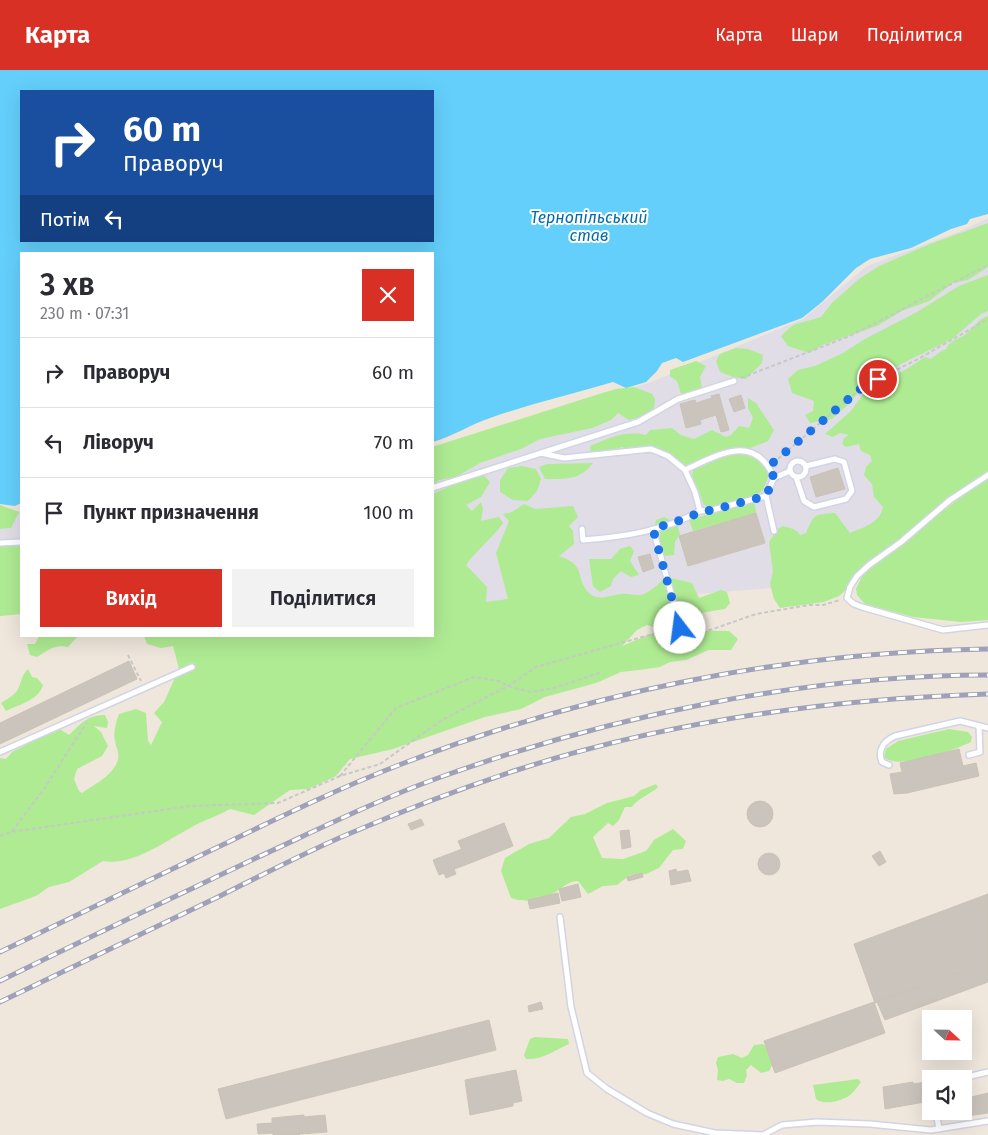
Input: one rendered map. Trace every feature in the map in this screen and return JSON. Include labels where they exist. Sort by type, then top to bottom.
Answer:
[{"type":"lane","points":[[434,487],[638,422],[678,399],[734,381]]},
{"type":"lane","points":[[540,453],[564,458],[651,449],[668,456],[685,470],[695,492],[700,512]]},
{"type":"lane","points":[[685,470],[725,452],[744,450],[757,455],[769,466],[774,478]]},
{"type":"lane","points":[[796,476],[804,501],[814,507],[846,499],[852,491],[844,462],[835,459],[806,466]]},
{"type":"lane","points":[[796,461],[802,461],[806,466],[806,473],[801,477],[790,472],[791,465],[796,461]]},
{"type":"lane","points":[[774,531],[766,496],[774,478],[790,472]]},
{"type":"lane","points":[[988,475],[950,500],[901,542],[868,565],[857,576],[850,587],[847,598],[854,604],[943,630],[988,625]]},
{"type":"lane","points":[[582,529],[584,540],[653,529],[700,512],[766,496]]},
{"type":"lane","points":[[653,529],[680,628]]},
{"type":"lane","points":[[0,543],[20,542]]},
{"type":"lane","points":[[0,752],[192,667]]},
{"type":"lane","points":[[890,765],[882,762],[880,757],[882,747],[887,739],[960,721],[988,728]]},
{"type":"lane","points":[[969,755],[980,752],[979,726]]},
{"type":"lane","points":[[560,918],[571,1007],[587,1073],[619,1098],[634,1104],[647,1113],[674,1124],[715,1133],[763,1135],[782,1125],[817,1122],[939,1129],[988,1121]]},
{"type":"lane","points":[[972,1076],[988,1072]]},
{"type":"lane","points":[[938,1120],[939,1129]]},
{"type":"path","points":[[734,381],[850,336],[988,265]]},
{"type":"path","points":[[769,466],[864,386],[920,358],[988,319]]},
{"type":"path","points":[[0,836],[11,832],[190,806],[278,803],[340,776],[380,764],[442,720],[508,686],[536,667],[674,627],[710,630],[756,614],[809,605],[823,605],[847,598]]},
{"type":"path","points":[[128,655],[144,688]]},
{"type":"path","points":[[340,776],[396,708],[474,677],[499,680],[508,686],[530,692],[554,688],[602,672]]},
{"type":"path","points":[[11,832],[44,789],[96,710]]},
{"type":"shaded area","points":[[988,218],[988,448],[812,585],[578,603],[434,636],[434,447],[649,383],[803,319],[867,266],[961,231]]},
{"type":"shaded area","points":[[20,511],[20,594],[0,595],[0,513]]},
{"type":"green space","points":[[988,223],[988,267],[968,280],[953,283],[929,301],[902,311],[877,326],[822,345],[809,353],[788,346],[781,336],[793,325],[821,317],[832,303],[859,279],[879,266],[930,244]]},
{"type":"green space","points":[[988,275],[988,311],[981,314],[952,339],[864,385],[850,403],[832,419],[810,423],[805,415],[813,411],[814,401],[792,393],[788,379],[798,370],[815,366],[843,353],[865,339],[917,312],[959,286]]},
{"type":"green space","points":[[988,316],[988,471],[940,504],[895,543],[857,572],[847,589],[839,596],[824,602],[780,608],[774,599],[770,584],[773,572],[769,542],[778,529],[783,526],[788,527],[800,535],[806,533],[813,518],[816,516],[835,513],[850,533],[875,521],[883,507],[874,497],[872,484],[864,475],[866,467],[872,461],[870,455],[861,451],[859,444],[846,447],[842,444],[844,438],[849,435],[840,433],[833,437],[825,434],[851,411],[867,389],[877,386],[880,382],[905,370],[925,357],[932,358],[946,349],[952,342],[966,334],[981,319]]},
{"type":"green space","points":[[736,348],[748,349],[763,355],[762,363],[746,379],[720,372],[716,361],[720,354]]},
{"type":"green space","points":[[696,361],[706,366],[700,377],[702,388],[692,397],[681,394],[677,381],[670,376],[670,370]]},
{"type":"green space","points":[[634,387],[652,394],[655,399],[654,409],[647,415],[629,420],[618,413],[611,420],[592,428],[540,439],[521,449],[480,463],[456,477],[439,480],[434,485],[434,446],[616,389]]},
{"type":"green space","points":[[748,398],[756,403],[774,430],[768,441],[738,453],[757,458],[769,475],[763,490],[756,495],[710,507],[704,505],[692,476],[693,471],[662,451],[647,454],[621,447],[609,456],[591,456],[590,446],[624,434],[646,435],[650,430],[672,428],[681,435],[694,439],[712,430],[726,437],[731,435],[739,426],[749,428],[753,418],[748,408]]},
{"type":"green space","points":[[593,463],[588,469],[577,476],[565,479],[545,479],[539,467],[547,464]]},
{"type":"green space","points":[[522,466],[536,469],[541,479],[537,491],[528,501],[513,500],[500,492],[500,480],[508,468]]},
{"type":"green space","points":[[481,472],[490,482],[481,497],[466,505],[472,511],[481,502],[483,509],[481,521],[499,517],[503,523],[466,565],[487,587],[486,602],[508,599],[496,553],[509,521],[503,514],[512,512],[524,504],[535,509],[573,506],[578,517],[569,526],[573,531],[574,544],[559,556],[574,564],[582,582],[593,596],[600,598],[621,594],[641,595],[666,577],[692,583],[699,598],[721,590],[727,592],[730,603],[725,609],[682,616],[681,608],[669,613],[666,623],[657,628],[647,625],[637,630],[622,646],[653,633],[668,630],[729,631],[738,639],[731,650],[709,650],[686,660],[670,662],[660,667],[621,672],[596,683],[545,697],[521,709],[485,717],[393,749],[350,759],[336,776],[308,789],[290,790],[254,815],[230,809],[138,856],[115,862],[103,861],[69,882],[49,887],[36,896],[0,909],[0,758],[6,759],[12,752],[58,728],[69,735],[89,718],[105,715],[108,722],[107,728],[94,726],[101,732],[108,746],[102,756],[77,769],[74,779],[79,791],[82,793],[100,781],[116,765],[118,753],[114,734],[119,714],[136,709],[146,713],[148,741],[151,745],[162,722],[154,713],[164,702],[179,669],[173,646],[161,648],[147,644],[144,637],[434,637],[434,494]]},
{"type":"green space","points":[[988,478],[988,620],[961,622],[913,617],[865,604],[857,595],[856,589],[863,574],[942,511]]},
{"type":"green space","points":[[752,502],[755,505],[756,513],[693,531],[689,520]]},
{"type":"green space","points":[[0,505],[19,512],[11,528],[0,529]]},
{"type":"green space","points":[[664,517],[677,524],[680,534],[675,542],[674,555],[665,556],[658,550],[660,531],[655,525],[656,520]]},
{"type":"green space","points":[[20,545],[20,614],[0,616],[0,546]]},
{"type":"green space","points":[[630,546],[634,551],[630,561],[639,575],[631,577],[621,571],[613,579],[611,586],[600,592],[593,586],[589,559],[611,559],[620,549]]},
{"type":"green space","points":[[38,637],[77,637],[68,647],[55,647],[37,657],[30,655],[27,644],[35,644]]},
{"type":"green space","points":[[28,669],[32,677],[37,678],[43,685],[41,690],[28,701],[6,711],[1,703],[17,691]]},
{"type":"green space","points":[[949,729],[968,732],[972,737],[971,742],[940,754],[914,761],[891,761],[884,757],[886,749],[898,741]]},
{"type":"green space","points":[[656,784],[658,787],[632,807],[625,807],[619,820],[613,826],[608,823],[593,837],[602,858],[623,859],[646,851],[654,840],[673,829],[686,841],[683,849],[673,850],[659,868],[646,874],[630,875],[617,885],[603,886],[588,894],[578,881],[574,881],[554,893],[538,899],[522,900],[511,898],[501,871],[505,858],[529,844],[549,838],[571,817],[585,814],[607,803],[634,796],[641,790]]},
{"type":"green space","points":[[535,1037],[568,1039],[569,1044],[543,1056],[526,1059],[524,1055],[530,1039]]},
{"type":"green space","points":[[763,1044],[770,1049],[773,1064],[769,1071],[761,1073],[751,1065],[746,1070],[747,1075],[744,1083],[737,1083],[729,1079],[717,1080],[718,1070],[716,1063],[718,1057],[733,1054],[742,1058],[748,1055],[754,1045]]},
{"type":"green space","points":[[858,1079],[861,1082],[851,1094],[843,1099],[827,1102],[816,1099],[813,1085]]},
{"type":"water","name":"Тернопільський став","points":[[0,70],[988,70],[988,214],[970,219],[967,224],[951,229],[911,248],[870,259],[856,268],[822,302],[802,318],[683,362],[676,358],[662,363],[646,382],[626,388],[613,382],[551,399],[490,418],[434,442],[434,252],[20,252],[20,504],[15,506],[0,504]]},
{"type":"building","points":[[719,394],[729,430],[721,432],[716,415],[700,420],[701,424],[686,428],[680,404],[695,400],[696,403]]},
{"type":"building","points":[[741,395],[745,408],[734,412],[729,399]]},
{"type":"building","points":[[838,468],[845,489],[816,497],[810,477]]},
{"type":"building","points":[[756,513],[765,543],[688,566],[679,536]]},
{"type":"building","points":[[650,554],[654,568],[643,572],[638,557]]},
{"type":"building","points":[[129,661],[137,679],[0,744],[0,723]]},
{"type":"building","points":[[959,749],[963,766],[976,763],[979,776],[907,793],[894,794],[890,774],[902,772],[900,763]]},
{"type":"building","points":[[760,801],[769,805],[773,814],[769,823],[760,827],[751,823],[747,814],[751,805]]},
{"type":"building","points":[[421,819],[424,825],[411,830],[408,824]]},
{"type":"building","points":[[504,823],[513,846],[468,864],[458,841]]},
{"type":"building","points":[[629,830],[631,847],[622,849],[620,831]]},
{"type":"building","points":[[462,849],[468,864],[454,869],[456,874],[446,878],[444,873],[439,875],[433,860]]},
{"type":"building","points":[[880,851],[886,862],[879,866],[872,856]]},
{"type":"building","points":[[769,853],[777,856],[780,864],[777,872],[769,875],[761,872],[758,864],[761,856]]},
{"type":"building","points":[[676,869],[677,872],[688,870],[691,881],[671,885],[669,871]]},
{"type":"building","points":[[642,873],[643,877],[628,881],[627,877]]},
{"type":"building","points":[[578,884],[581,897],[562,901],[559,889]]},
{"type":"building","points":[[558,893],[560,903],[530,909],[528,900]]},
{"type":"building","points":[[988,894],[988,962],[875,1003],[854,944]]},
{"type":"building","points":[[988,962],[988,982],[885,1020],[877,1002]]},
{"type":"building","points":[[541,1002],[543,1009],[529,1012],[528,1006]]},
{"type":"building","points":[[874,1002],[885,1033],[775,1073],[764,1041]]},
{"type":"building","points":[[489,1020],[496,1050],[226,1119],[218,1089]]},
{"type":"building","points":[[516,1070],[522,1101],[513,1103],[513,1106],[470,1115],[465,1080]]},
{"type":"building","points":[[913,1082],[913,1084],[922,1083],[922,1102],[885,1109],[883,1087]]},
{"type":"building","points":[[988,1093],[988,1113],[972,1115],[972,1097]]},
{"type":"building","points":[[304,1115],[304,1117],[325,1115],[327,1132],[301,1134],[299,1132],[300,1135],[258,1134],[257,1124],[272,1123],[272,1118]]},
{"type":"railway","points":[[0,952],[353,784],[470,739],[542,716],[615,697],[763,668],[838,658],[988,649]]},
{"type":"railway","points":[[0,981],[369,806],[438,778],[504,756],[639,718],[779,691],[849,682],[988,675]]},
{"type":"railway","points":[[0,1002],[330,842],[388,817],[517,770],[632,738],[750,716],[809,707],[869,701],[988,694]]},
{"type":"route","points":[[680,628],[653,529],[700,512],[766,496],[774,478],[769,466],[864,386],[878,379]]}]
